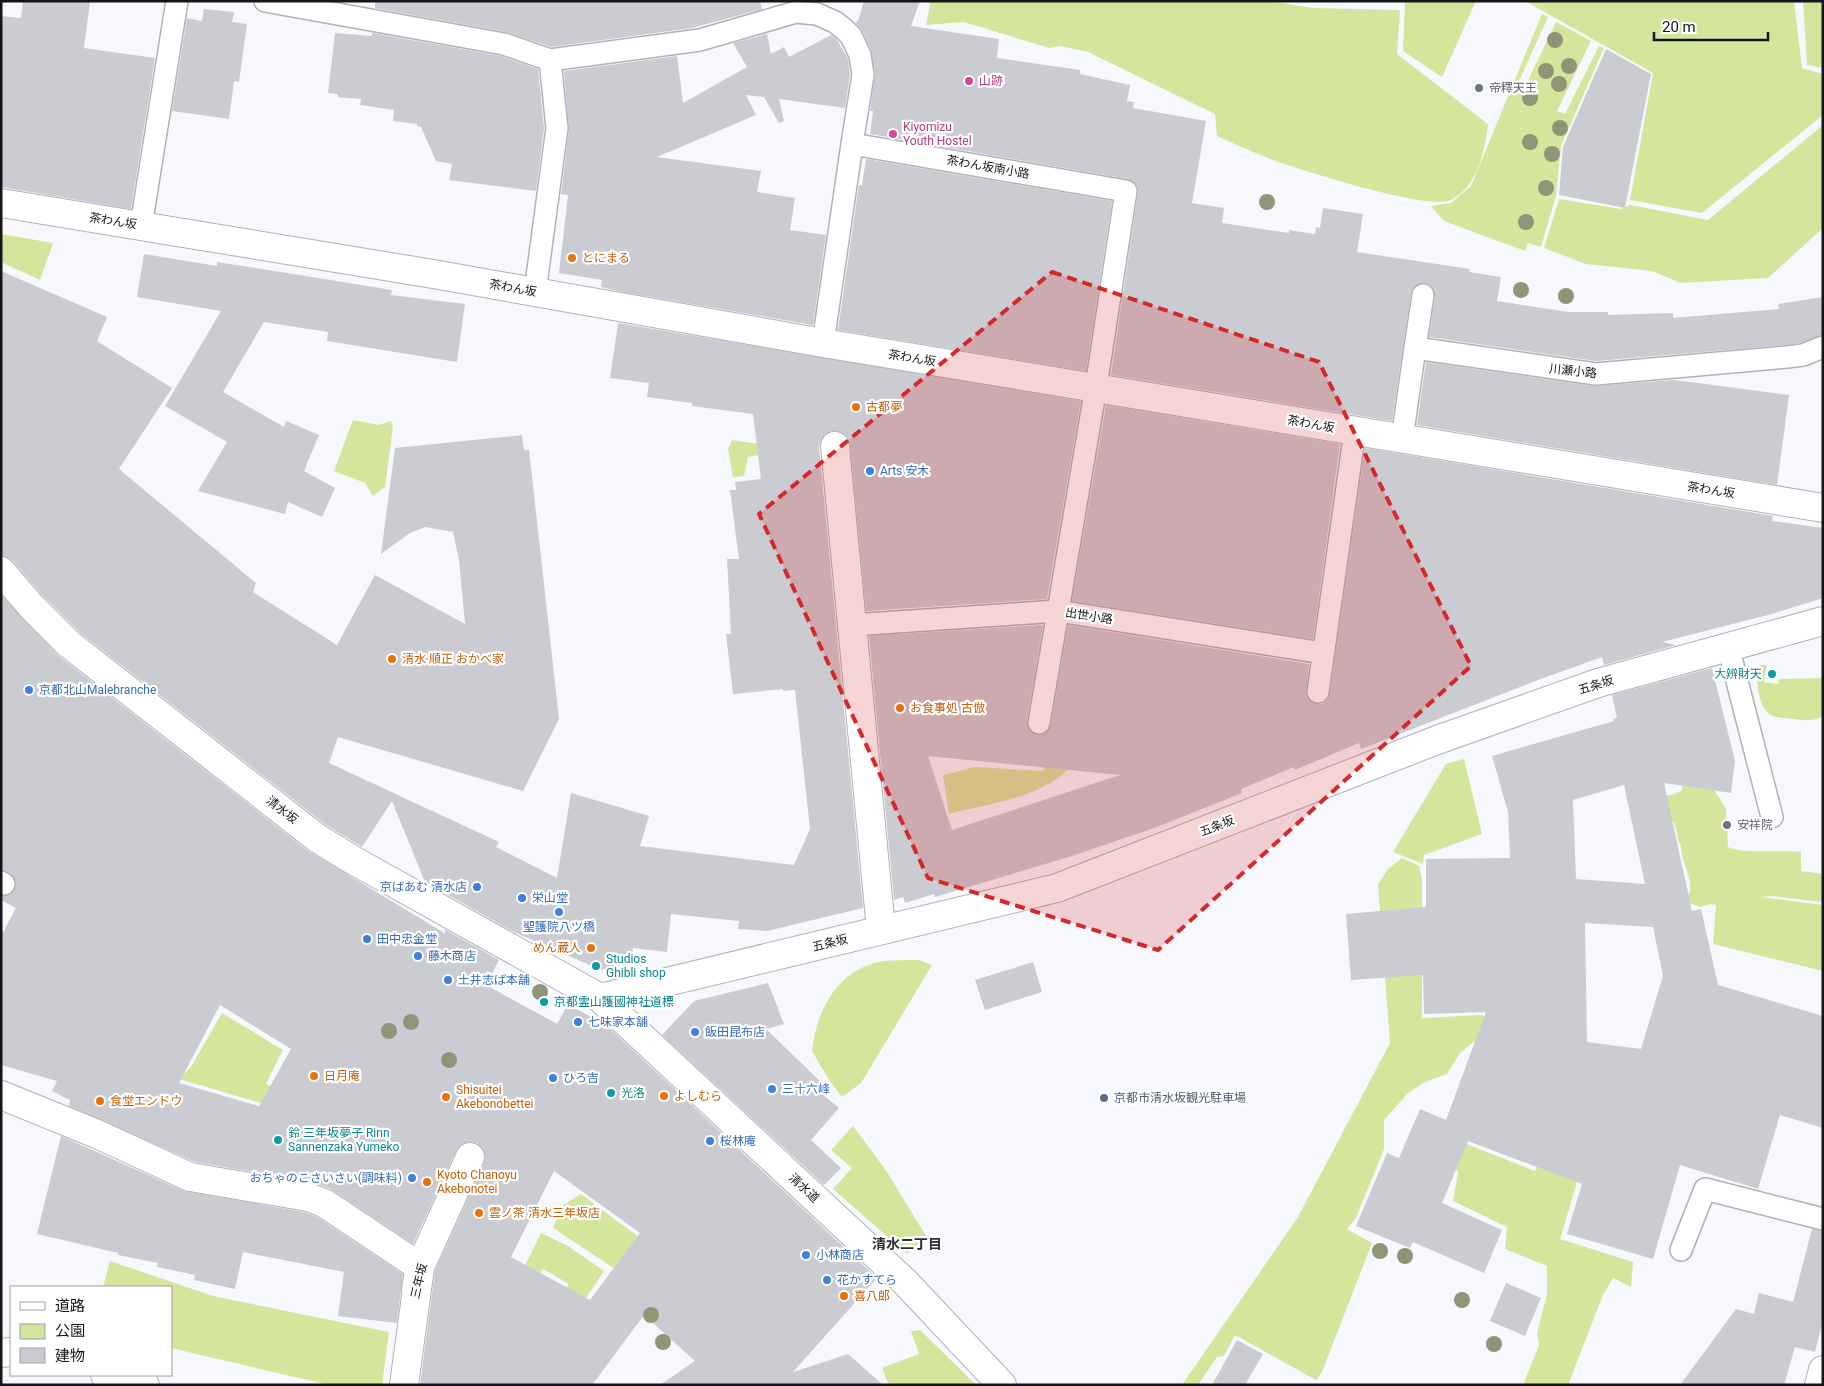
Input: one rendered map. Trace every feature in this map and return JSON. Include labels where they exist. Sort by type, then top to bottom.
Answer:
[{"type":"street","name":"茶わん坂","points":[[1,203],[535,292],[823,343],[1823,508]]},
{"type":"street","points":[[834,446],[881,930]]},
{"type":"street","name":"清水坂","points":[[1,571],[31,606],[63,638],[318,838],[563,989],[600,998]]},
{"type":"street","name":"五条坂","points":[[600,998],[1057,888],[1438,740],[1598,683],[1823,621]]},
{"type":"street","name":"清水道","points":[[600,998],[906,1283],[1002,1385]]},
{"type":"street","points":[[1,1095],[97,1134],[190,1176],[308,1197],[324,1202],[420,1267]]},
{"type":"street","name":"三年坂","points":[[404,1385],[420,1267],[470,1157]]},
{"type":"street","points":[[1818,1385],[1823,1370]]},
{"type":"street","points":[[109,1376],[145,1385]]},
{"type":"lane","points":[[141,226],[178,1]]},
{"type":"lane","points":[[265,1],[504,44],[550,60],[700,40],[796,12],[817,14],[836,22],[851,36],[860,55],[863,75],[823,343]]},
{"type":"lane","points":[[535,292],[557,128],[550,60]]},
{"type":"lane","name":"茶わん坂南小路","points":[[852,144],[1126,192],[1096,387]]},
{"type":"lane","points":[[1402,439],[1423,295]]},
{"type":"lane","name":"川瀬小路","points":[[1415,348],[1596,374],[1787,357],[1803,355],[1823,348]]},
{"type":"lane","points":[[1039,723],[1096,387]]},
{"type":"lane","points":[[1318,692],[1354,431]]},
{"type":"lane","name":"出世小路","points":[[852,625],[1058,611],[1324,653]]},
{"type":"lane","points":[[1728,646],[1772,817]]},
{"type":"lane","points":[[1681,1250],[1705,1189],[1823,1219]]},
{"type":"highlighted area","points":[[1052,272],[1319,362],[1471,666],[1158,950],[928,878],[759,514]]},
{"type":"green space","points":[[931,1],[1270,1],[1312,8],[1400,10],[1397,54],[1488,124],[1485,145],[1473,177],[1460,194],[1451,200],[1438,202],[1418,200],[1364,188],[1273,160],[1217,136],[1215,114],[1088,52],[1060,46],[1049,48],[964,22],[926,25]]},
{"type":"green space","points":[[1405,1],[1476,1],[1442,77],[1403,51]]},
{"type":"green space","points":[[1525,1],[1794,1],[1802,68],[1823,74],[1823,115],[1702,213],[1630,200],[1653,73]]},
{"type":"green space","points":[[1803,1],[1823,1],[1823,68],[1807,65]]},
{"type":"green space","points":[[1542,14],[1548,17],[1515,90],[1522,93],[1556,22],[1591,41],[1557,111],[1565,114],[1599,46],[1604,48],[1561,146],[1556,196],[1541,247],[1528,243],[1525,251],[1444,221],[1431,206],[1451,203],[1471,186]]},
{"type":"green space","points":[[1823,125],[1823,228],[1768,278],[1681,283],[1652,271],[1586,264],[1544,248],[1559,199],[1621,209],[1630,205],[1708,220]]},
{"type":"green space","points":[[1,234],[53,243],[40,280],[1,262]]},
{"type":"green space","points":[[353,420],[379,425],[391,421],[393,426],[385,487],[373,496],[365,483],[334,471]]},
{"type":"green space","points":[[732,440],[772,446],[784,450],[748,457],[744,476],[733,477],[728,449]]},
{"type":"green space","points":[[1767,665],[1764,682],[1778,684],[1779,679],[1823,678],[1823,716],[1812,720],[1805,720],[1778,717],[1768,713],[1761,702],[1759,694],[1757,680],[1758,667]]},
{"type":"green space","points":[[1464,759],[1482,834],[1424,855],[1423,864],[1393,852],[1446,764]]},
{"type":"green space","points":[[1046,764],[1071,767],[1058,778],[1029,793],[998,803],[949,814],[943,775],[975,767],[1043,771]]},
{"type":"green space","points":[[1683,783],[1710,783],[1726,809],[1728,847],[1752,851],[1801,852],[1801,871],[1823,874],[1823,902],[1772,896],[1760,897],[1823,905],[1823,971],[1713,944],[1716,905],[1711,904],[1700,907],[1689,903],[1687,898],[1690,892],[1689,879],[1675,825],[1674,822],[1663,822],[1660,796],[1682,791]]},
{"type":"green space","points":[[1402,858],[1419,866],[1422,879],[1422,1018],[1483,1015],[1487,1026],[1476,1040],[1460,1053],[1447,1074],[1425,1082],[1408,1093],[1384,1120],[1384,1149],[1356,1218],[1347,1229],[1372,1243],[1322,1372],[1316,1380],[1235,1335],[1224,1356],[1217,1357],[1198,1385],[1182,1385],[1298,1217],[1390,1043],[1378,885],[1387,870]]},
{"type":"green space","points":[[919,960],[932,965],[861,1083],[842,1097],[829,1080],[812,1051],[814,1035],[825,1006],[843,981],[868,965],[884,961]]},
{"type":"green space","points":[[222,1013],[283,1050],[266,1084],[323,1115],[268,1105],[179,1079],[191,1067]]},
{"type":"green space","points":[[1600,1105],[1560,1239],[1633,1262],[1631,1287],[1613,1278],[1603,1295],[1568,1385],[1523,1385],[1539,1345],[1537,1333],[1547,1294],[1547,1266],[1505,1249],[1507,1227],[1453,1201],[1458,1173],[1452,1161],[1459,1141],[1535,1171],[1556,1115]]},
{"type":"green space","points":[[853,1126],[887,1172],[926,1236],[907,1254],[833,1189],[852,1168],[831,1150]]},
{"type":"green space","points":[[581,1194],[692,1277],[668,1304],[553,1228],[562,1206]]},
{"type":"green space","points":[[541,1233],[568,1246],[604,1271],[571,1320],[563,1295],[569,1284],[543,1269],[534,1283],[520,1276]]},
{"type":"green space","points":[[110,1261],[213,1296],[389,1332],[382,1385],[329,1385],[172,1348],[172,1286],[103,1286]]},
{"type":"green space","points":[[920,1330],[976,1385],[889,1385],[882,1368],[919,1354],[911,1331]]},
{"type":"building","points":[[23,1],[90,1],[84,48],[155,58],[131,209],[1,187],[1,16],[21,18]]},
{"type":"building","points":[[375,1],[760,1],[762,9],[692,28],[551,47],[506,32],[375,8]]},
{"type":"building","points":[[864,1],[920,1],[911,26],[999,39],[997,58],[1080,70],[1080,74],[1130,85],[1127,101],[1134,102],[1133,108],[1206,121],[1192,203],[1224,208],[1222,223],[1289,233],[1289,230],[1315,234],[1316,227],[1320,228],[1323,208],[1363,214],[1357,252],[1470,269],[1469,272],[1501,277],[1497,301],[1569,312],[1608,312],[1608,315],[1673,313],[1673,318],[1779,309],[1778,304],[1823,297],[1823,335],[1800,343],[1786,345],[1596,361],[1429,337],[1435,296],[1431,286],[1424,283],[1414,287],[1411,293],[1392,421],[1111,375],[1138,193],[1137,186],[1128,179],[870,134],[873,111],[870,111],[875,73],[871,50],[862,30],[855,22],[858,21]]},
{"type":"building","points":[[204,9],[234,12],[232,22],[247,24],[239,82],[234,81],[229,119],[172,111],[187,18],[202,21]]},
{"type":"building","points":[[335,33],[372,36],[372,33],[501,56],[538,69],[544,128],[536,191],[449,180],[452,164],[436,161],[421,127],[417,126],[417,124],[393,121],[394,110],[360,105],[361,99],[338,97],[338,94],[328,93]]},
{"type":"building","points":[[767,34],[771,54],[784,47],[789,57],[831,35],[836,38],[848,59],[850,75],[845,108],[779,99],[784,121],[779,123],[764,97],[746,95],[756,115],[657,157],[761,171],[757,192],[795,198],[790,230],[826,235],[813,325],[622,292],[601,287],[602,280],[559,273],[568,195],[561,194],[569,129],[564,71],[677,56],[683,103],[747,67],[733,43]]},
{"type":"building","points":[[1606,49],[1651,74],[1625,208],[1559,195],[1563,147]]},
{"type":"building","points":[[866,159],[1112,201],[1086,371],[838,330],[859,185],[862,185]]},
{"type":"building","points":[[144,254],[217,266],[217,262],[256,268],[392,290],[391,295],[465,304],[457,362],[327,341],[328,332],[264,322],[223,392],[284,427],[286,421],[319,435],[304,471],[335,488],[322,517],[288,502],[285,514],[198,491],[227,442],[165,406],[221,311],[137,297]]},
{"type":"building","points":[[1,271],[107,317],[97,341],[172,388],[119,469],[256,583],[253,592],[337,645],[375,575],[465,624],[459,560],[453,532],[425,527],[410,533],[381,554],[395,448],[522,435],[524,450],[529,450],[559,719],[523,791],[338,737],[329,763],[499,842],[496,847],[557,878],[571,793],[649,816],[640,846],[794,865],[810,829],[795,690],[783,691],[783,689],[733,694],[726,634],[731,634],[727,559],[739,559],[730,490],[736,490],[735,482],[761,479],[753,414],[692,406],[692,403],[647,397],[649,383],[610,378],[618,323],[1081,401],[1047,599],[866,611],[850,444],[847,437],[841,432],[833,431],[826,434],[821,440],[819,447],[863,908],[767,931],[738,929],[739,921],[671,914],[667,952],[633,948],[631,963],[601,970],[514,932],[425,882],[392,801],[362,847],[326,825],[79,632],[42,595],[13,561],[1,556]]},
{"type":"building","points":[[1426,362],[1594,386],[1674,380],[1789,395],[1777,485],[1417,425]]},
{"type":"building","points":[[1106,405],[1340,444],[1313,639],[1072,601]]},
{"type":"building","points":[[1365,448],[1773,516],[1772,521],[1823,528],[1823,598],[1772,614],[1662,642],[1676,645],[1604,665],[1602,657],[1361,749],[1359,743],[1295,770],[1294,767],[1241,789],[1242,793],[1157,827],[1072,856],[935,897],[934,894],[905,903],[903,897],[894,900],[869,636],[1043,625],[1027,721],[1031,732],[1037,735],[1048,731],[1051,725],[1068,625],[1309,664],[1306,696],[1311,702],[1322,704],[1330,694]],"holes":[[[928,756],[1120,775],[952,830]]]},
{"type":"building","points":[[1,595],[59,656],[307,850],[446,934],[444,929],[499,960],[486,985],[557,1024],[568,1004],[607,1026],[877,1278],[793,1372],[848,1354],[883,1385],[660,1385],[695,1361],[644,1315],[592,1385],[420,1385],[435,1271],[484,1163],[485,1155],[482,1148],[477,1143],[468,1142],[461,1145],[456,1151],[413,1244],[329,1188],[311,1182],[195,1162],[69,1106],[70,1100],[52,1091],[57,1081],[1,1065],[1,936],[16,908],[1,900],[1,896],[10,895],[16,884],[11,874],[1,870]],"holes":[[[220,1005],[291,1049],[259,1106],[179,1083]],[[554,1171],[640,1233],[590,1300],[511,1257]]]},
{"type":"building","points":[[1712,668],[1735,761],[1731,793],[1664,783],[1692,911],[1701,909],[1718,985],[1823,1016],[1823,1128],[1780,1115],[1758,1189],[1680,1165],[1653,1259],[1567,1234],[1582,1184],[1468,1141],[1442,1203],[1502,1230],[1484,1273],[1413,1242],[1410,1248],[1356,1226],[1387,1153],[1399,1158],[1420,1109],[1446,1120],[1486,1012],[1424,1014],[1423,975],[1351,980],[1346,914],[1426,907],[1426,859],[1510,858],[1508,812],[1492,756],[1614,721],[1613,719],[1617,718],[1612,695]],"holes":[[[1624,785],[1645,884],[1576,879],[1573,800]],[[1585,923],[1653,927],[1663,976],[1641,1049],[1587,1042]]]},
{"type":"building","points":[[1033,962],[1042,992],[985,1010],[975,980]]},
{"type":"building","points":[[768,983],[784,1024],[766,1029],[823,1084],[817,1090],[839,1108],[811,1140],[841,1168],[824,1185],[662,1035],[694,1001]]},
{"type":"building","points":[[61,1136],[184,1191],[304,1212],[317,1217],[403,1274],[397,1323],[338,1316],[344,1272],[243,1252],[235,1289],[194,1280],[195,1275],[157,1267],[158,1263],[118,1255],[118,1253],[37,1234]]},
{"type":"building","points":[[1812,1229],[1823,1231],[1823,1321],[1815,1352],[1795,1347],[1784,1385],[1680,1385],[1736,1309],[1754,1314],[1759,1293],[1793,1302]]},
{"type":"building","points":[[1506,1283],[1541,1298],[1525,1336],[1490,1321]]},
{"type":"building","points":[[1237,1340],[1263,1354],[1245,1385],[1212,1385]]},
{"type":"place","name":"山跡","points":[[969,81]]},
{"type":"place","name":"帝釋天王","points":[[1479,88]]},
{"type":"place","name":"Kiyomizu Youth Hostel","points":[[893,134]]},
{"type":"place","name":"とにまる","points":[[572,258]]},
{"type":"place","name":"古都夢","points":[[856,407]]},
{"type":"place","name":"Arts 安木","points":[[870,471]]},
{"type":"place","name":"清水 順正 おかべ家","points":[[392,659]]},
{"type":"place","name":"大辨財天","points":[[1772,674]]},
{"type":"place","name":"京都北山Malebranche","points":[[29,690]]},
{"type":"place","name":"お食事処 古倣","points":[[900,708]]},
{"type":"place","name":"安祥院","points":[[1727,825]]},
{"type":"place","name":"京ばあむ 清水店","points":[[477,887]]},
{"type":"place","name":"栄山堂","points":[[522,898]]},
{"type":"place","name":"聖護院八ツ橋","points":[[559,912]]},
{"type":"place","name":"田中忠金堂","points":[[367,939]]},
{"type":"place","name":"めん蔵人","points":[[591,948]]},
{"type":"place","name":"藤木商店","points":[[418,956]]},
{"type":"place","name":"Studios Ghibli shop","points":[[596,966]]},
{"type":"place","name":"土井志ば本舗","points":[[448,980]]},
{"type":"place","name":"京都霊山護國神社道標","points":[[544,1002]]},
{"type":"place","name":"七味家本舗","points":[[578,1022]]},
{"type":"place","name":"飯田昆布店","points":[[695,1032]]},
{"type":"place","name":"日月庵","points":[[314,1076]]},
{"type":"place","name":"ひろ吉","points":[[553,1078]]},
{"type":"place","name":"三十六峰","points":[[772,1089]]},
{"type":"place","name":"光洛","points":[[611,1093]]},
{"type":"place","name":"よしむら","points":[[664,1096]]},
{"type":"place","name":"Shisuitei Akebonobettei","points":[[446,1097]]},
{"type":"place","name":"京都市清水坂観光駐車場","points":[[1104,1098]]},
{"type":"place","name":"食堂エンドウ","points":[[100,1101]]},
{"type":"place","name":"鈴 三年坂夢子 Rinn Sannenzaka Yumeko","points":[[278,1140]]},
{"type":"place","name":"桜林庵","points":[[710,1141]]},
{"type":"place","name":"おちゃのこさいさい(調味料)","points":[[412,1178]]},
{"type":"place","name":"Kyoto Chanoyu Akebonotei","points":[[427,1182]]},
{"type":"place","name":"雲ノ茶 清水三年坂店","points":[[479,1213]]},
{"type":"place","name":"小林商店","points":[[806,1255]]},
{"type":"place","name":"花かすてら","points":[[827,1280]]},
{"type":"place","name":"喜八郎","points":[[844,1296]]},
{"type":"district","name":"清水二丁目","points":[[907,1244]]}]
